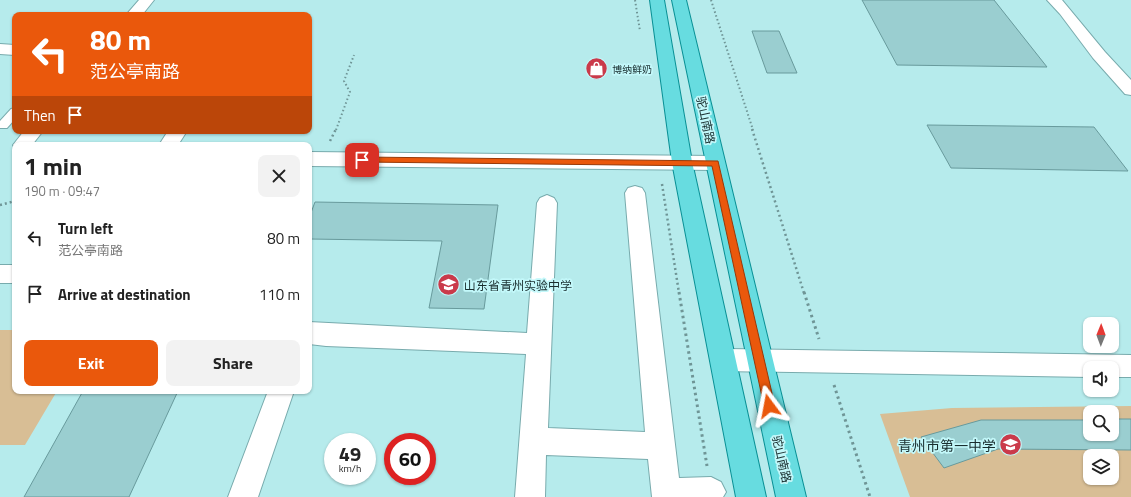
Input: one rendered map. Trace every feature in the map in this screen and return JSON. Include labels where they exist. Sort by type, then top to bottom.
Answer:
[{"type":"main road","points":[[657,0],[671,163],[724,360],[751,497]]},
{"type":"main road","name":"驼山南路","points":[[680,0],[715,163],[791,497]]},
{"type":"street","points":[[137,12],[147,0]]},
{"type":"street","points":[[1054,0],[1099,55],[1131,90]]},
{"type":"street","points":[[0,49],[12,50]]},
{"type":"street","points":[[25,142],[31,134]]},
{"type":"street","points":[[312,159],[715,163]]},
{"type":"street","points":[[635,192],[660,446],[667,495],[711,492]]},
{"type":"street","points":[[530,497],[547,203]]},
{"type":"street","points":[[0,274],[12,274]]},
{"type":"street","points":[[312,333],[538,344]]},
{"type":"street","points":[[724,360],[1131,366]]},
{"type":"street","points":[[243,497],[280,394]]},
{"type":"street","points":[[533,441],[660,446]]},
{"type":"lane","points":[[3,126],[12,116]]},
{"type":"path","points":[[635,0],[641,39]]},
{"type":"path","points":[[711,0],[870,497]]},
{"type":"path","points":[[312,159],[330,141],[339,124],[350,92],[344,81],[354,54]]},
{"type":"path","points":[[671,163],[662,192],[711,492]]},
{"type":"path","points":[[0,206],[12,202]]},
{"type":"shaded area","points":[[0,330],[12,330],[12,394],[55,394],[25,445],[0,445]]},
{"type":"shaded area","name":"青州市第一中学","points":[[1119,406],[1131,406],[1131,497],[910,497],[880,414],[952,408],[1083,407],[1083,441],[1119,441]]},
{"type":"building","points":[[862,0],[994,0],[1047,67],[897,65]]},
{"type":"building","points":[[752,31],[779,31],[797,73],[767,73]]},
{"type":"building","points":[[927,125],[1094,127],[1128,171],[951,168]]},
{"type":"building","points":[[315,202],[498,205],[484,309],[429,308],[442,241],[312,239],[312,210]]},
{"type":"building","points":[[81,394],[177,394],[129,497],[24,497]]},
{"type":"building","points":[[1119,419],[1131,419],[1131,450],[998,449],[944,468],[921,437],[981,420],[1083,420],[1083,441],[1119,441]]},
{"type":"place","name":"博纳鲜奶","points":[[597,69]]},
{"type":"place","name":"山东省青州实验中学","points":[[449,285]]},
{"type":"place","name":"青州市第一中学","points":[[1011,445]]},
{"type":"route","points":[[362,160],[715,163],[769,406]]}]
